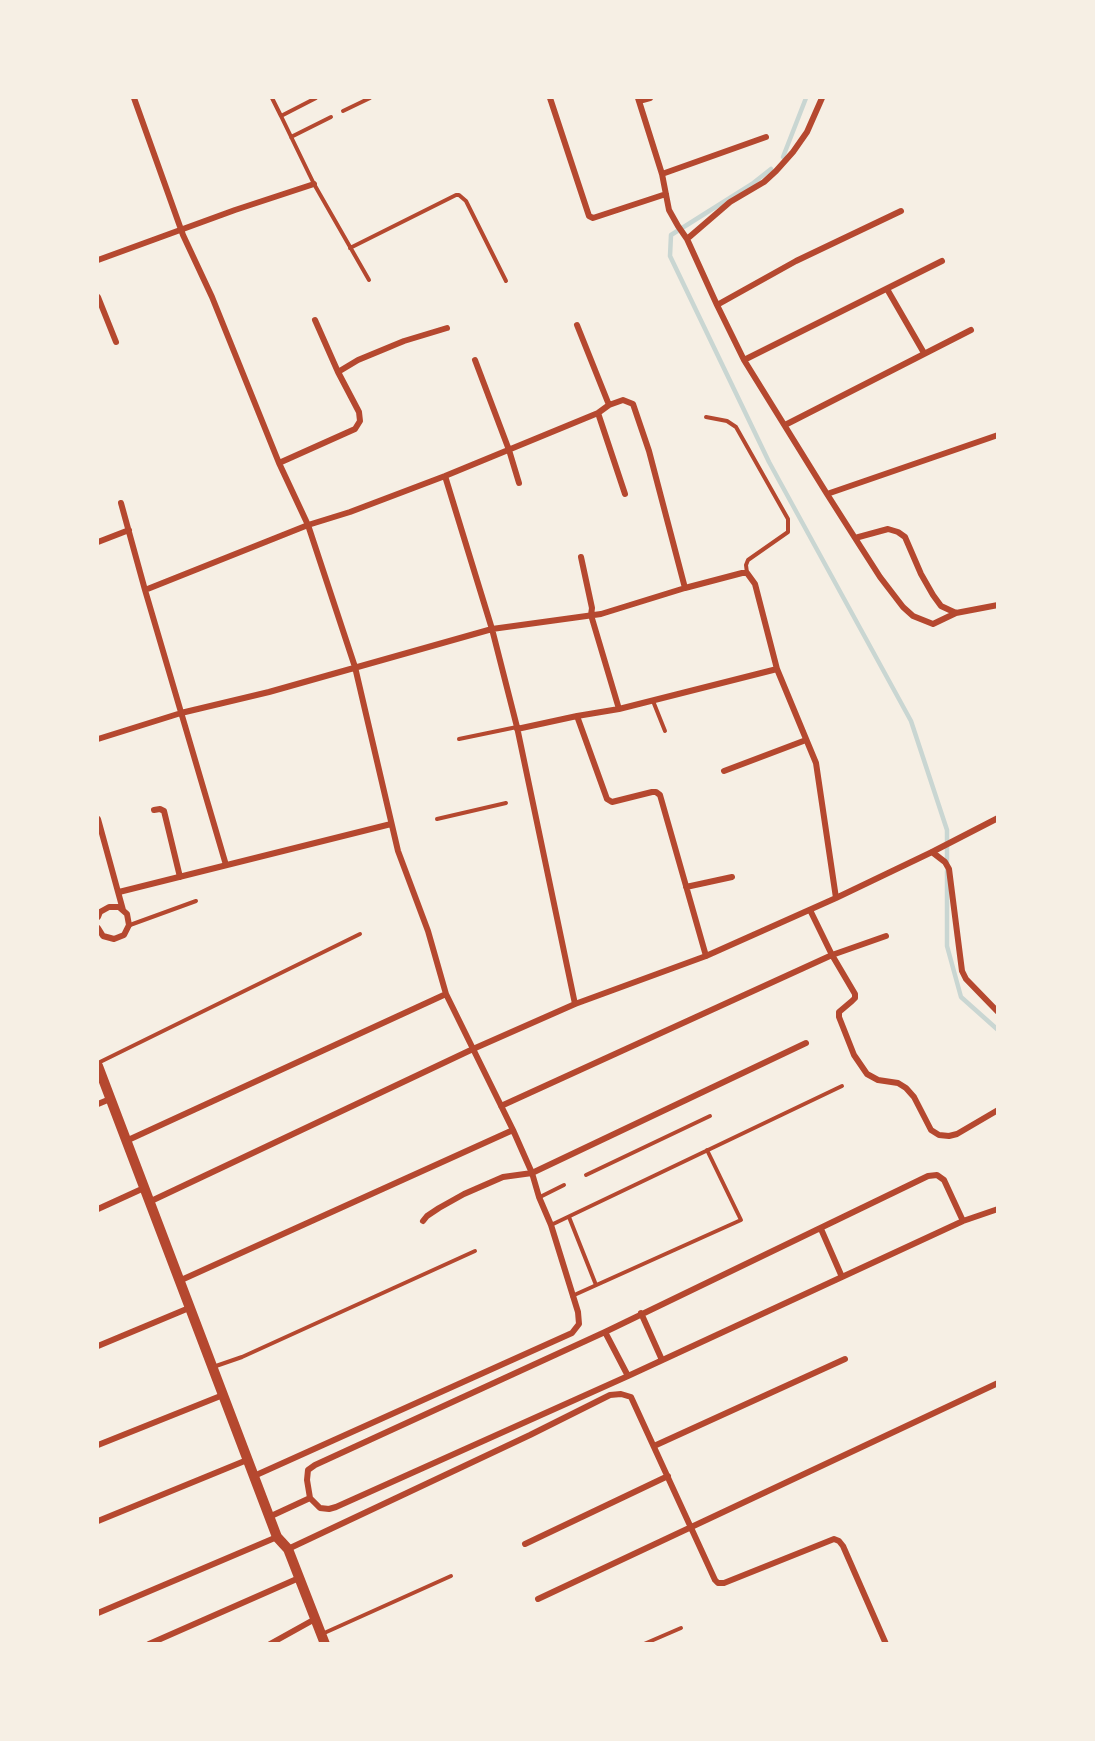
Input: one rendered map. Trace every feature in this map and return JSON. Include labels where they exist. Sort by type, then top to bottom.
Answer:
[{"type":"main road","points":[[98,1064],[269,1517],[277,1537],[288,1549],[323,1639]]},
{"type":"street","points":[[134,98],[181,229],[212,297],[279,463],[308,525],[355,667],[398,851],[428,932],[446,994],[532,1173],[551,1226],[579,1324],[572,1333],[254,1476]]},
{"type":"street","points":[[550,98],[589,216],[593,218],[666,194]]},
{"type":"street","points":[[650,98],[638,99],[662,174],[669,210],[687,239],[744,360],[879,577],[913,616],[933,624],[956,613],[998,605]]},
{"type":"street","points":[[687,239],[730,202],[764,182],[776,171],[807,132],[822,98]]},
{"type":"street","points":[[662,174],[766,137]]},
{"type":"street","points":[[98,260],[314,184]]},
{"type":"street","points":[[717,305],[796,261],[901,211]]},
{"type":"street","points":[[744,360],[942,261]]},
{"type":"street","points":[[887,289],[924,353]]},
{"type":"street","points":[[98,297],[116,342]]},
{"type":"street","points":[[279,463],[355,429],[360,421],[359,412],[315,320]]},
{"type":"street","points":[[577,325],[609,405]]},
{"type":"street","points":[[338,372],[358,360],[404,341],[447,328]]},
{"type":"street","points":[[785,425],[970,330]]},
{"type":"street","points":[[475,360],[519,483]]},
{"type":"street","points":[[145,590],[308,525],[350,513],[445,476],[598,413],[609,405],[623,400],[633,404],[649,451],[685,588]]},
{"type":"street","points":[[598,413],[625,494]]},
{"type":"street","points":[[827,494],[998,435]]},
{"type":"street","points":[[445,476],[492,629],[517,728],[575,1004]]},
{"type":"street","points":[[121,503],[226,865]]},
{"type":"street","points":[[855,538],[888,529],[898,531],[905,537],[933,595],[941,606],[956,613]]},
{"type":"street","points":[[98,542],[129,530]]},
{"type":"street","points":[[581,557],[592,608],[591,615],[619,710]]},
{"type":"street","points":[[98,739],[182,712],[270,692],[492,629],[602,614],[685,588],[747,573],[755,584],[777,669],[816,762],[836,898]]},
{"type":"street","points":[[517,728],[619,710],[777,669]]},
{"type":"street","points":[[577,716],[607,799],[612,802],[652,792],[660,795],[706,956]]},
{"type":"street","points":[[724,771],[806,740]]},
{"type":"street","points":[[154,810],[160,808],[164,811],[180,877]]},
{"type":"street","points":[[98,819],[123,910]]},
{"type":"street","points":[[149,1202],[473,1049],[575,1004],[706,956],[836,898],[998,819]]},
{"type":"street","points":[[119,892],[391,824]]},
{"type":"street","points":[[932,852],[945,862],[949,869],[962,971],[966,979],[998,1012]]},
{"type":"street","points":[[686,887],[732,877]]},
{"type":"street","points":[[98,917],[100,912],[114,906],[127,914],[129,925],[124,935],[114,939],[103,936],[98,928]]},
{"type":"street","points":[[810,910],[832,955],[855,994],[855,998],[839,1012],[854,1055],[867,1074],[878,1080],[898,1083],[906,1088],[914,1097],[931,1130],[939,1135],[957,1134],[998,1110]]},
{"type":"street","points":[[501,1106],[832,955],[886,936]]},
{"type":"street","points":[[126,1141],[446,994]]},
{"type":"street","points":[[423,1221],[427,1216],[456,1199],[503,1177],[532,1173],[806,1043]]},
{"type":"street","points":[[98,1104],[110,1099]]},
{"type":"street","points":[[179,1281],[513,1130]]},
{"type":"street","points":[[963,1221],[944,1180],[936,1175],[928,1176],[605,1332],[315,1465],[308,1470],[310,1498],[320,1508],[336,1507],[628,1376],[963,1221],[998,1209]]},
{"type":"street","points":[[98,1209],[144,1188]]},
{"type":"street","points":[[821,1229],[842,1277]]},
{"type":"street","points":[[98,1346],[189,1308]]},
{"type":"street","points":[[641,1313],[662,1360]]},
{"type":"street","points":[[605,1332],[628,1376]]},
{"type":"street","points":[[654,1446],[845,1359]]},
{"type":"street","points":[[538,1599],[998,1383]]},
{"type":"street","points":[[288,1549],[531,1435],[610,1395],[621,1394],[631,1397],[718,1583],[724,1583],[834,1539],[840,1541],[886,1644]]},
{"type":"street","points":[[98,1445],[223,1395]]},
{"type":"street","points":[[98,1521],[247,1460]]},
{"type":"street","points":[[525,1544],[668,1476]]},
{"type":"street","points":[[269,1517],[310,1498]]},
{"type":"street","points":[[98,1613],[277,1537]]},
{"type":"street","points":[[149,1644],[299,1578]]},
{"type":"street","points":[[270,1644],[315,1618]]},
{"type":"lane","points":[[272,98],[314,184],[369,280]]},
{"type":"lane","points":[[280,116],[316,98]]},
{"type":"lane","points":[[343,111],[363,99],[370,98]]},
{"type":"lane","points":[[291,137],[331,117]]},
{"type":"lane","points":[[350,248],[459,195],[466,201],[506,281]]},
{"type":"lane","points":[[706,417],[727,421],[736,427],[788,519],[788,532],[748,560],[747,573]]},
{"type":"lane","points":[[653,701],[665,731]]},
{"type":"lane","points":[[459,739],[517,728]]},
{"type":"lane","points":[[437,819],[506,803]]},
{"type":"lane","points":[[129,925],[196,902]]},
{"type":"lane","points":[[98,1064],[360,934]]},
{"type":"lane","points":[[551,1226],[842,1086]]},
{"type":"lane","points":[[586,1175],[710,1116]]},
{"type":"lane","points":[[572,1296],[741,1220],[707,1150]]},
{"type":"lane","points":[[539,1197],[564,1185]]},
{"type":"lane","points":[[569,1217],[596,1285]]},
{"type":"lane","points":[[212,1368],[242,1357],[475,1251]]},
{"type":"lane","points":[[323,1639],[451,1576]]},
{"type":"lane","points":[[644,1644],[681,1628]]},
{"type":"waterway","points":[[783,157],[806,98]]},
{"type":"waterway","points":[[771,169],[752,184],[671,235],[670,256],[769,462],[911,721],[947,830],[947,863]]},
{"type":"waterway","points":[[947,871],[947,946],[961,997],[998,1030]]}]
